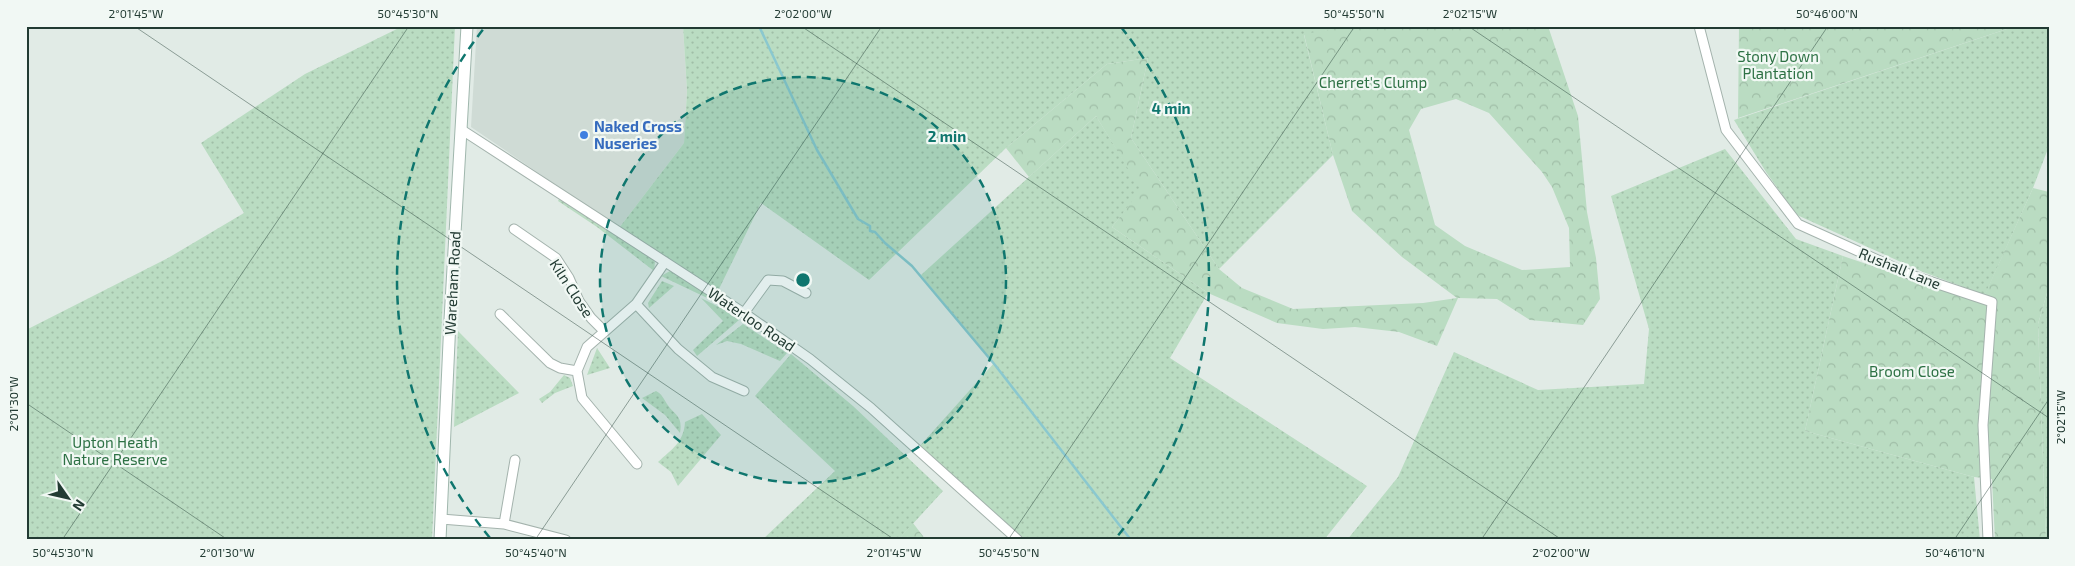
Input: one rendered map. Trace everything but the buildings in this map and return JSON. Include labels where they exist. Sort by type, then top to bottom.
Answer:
[{"type":"street","name":"Wareham Road","points":[[440,540],[450,320],[467,26]]},
{"type":"street","name":"Rushall Lane","points":[[1699,26],[1726,130],[1798,224],[1911,275],[1992,302],[1983,425],[1988,540]]},
{"type":"street","name":"Waterloo Road","points":[[462,130],[744,313],[810,359],[870,408],[1018,540]]},
{"type":"street","name":"Kiln Close","points":[[514,229],[556,258],[569,278],[579,301],[591,318],[604,331]]},
{"type":"street","points":[[637,464],[582,398],[578,371],[587,347],[636,304],[665,262]]},
{"type":"street","points":[[744,313],[768,280],[783,281],[806,293]]},
{"type":"street","points":[[636,304],[678,349],[690,359],[712,376],[744,391]]},
{"type":"street","points":[[500,314],[550,363],[560,368],[578,371]]},
{"type":"street","points":[[504,524],[515,460]]},
{"type":"street","points":[[441,519],[504,524],[539,536],[566,540]]},
{"type":"shaded area","name":"Naked Cross Nuseries","points":[[477,26],[683,26],[687,91],[684,143],[619,228],[471,127]]},
{"type":"green space","name":"Upton Heath Nature Reserve","points":[[403,26],[455,26],[432,540],[26,540],[26,330],[168,258],[244,213],[201,143],[305,74]]},
{"type":"green space","points":[[683,26],[1350,26],[1304,35],[1333,155],[1219,269],[1131,138],[1148,58],[1107,64],[1006,148],[869,280],[761,203],[718,291],[619,228],[684,143],[687,91]]},
{"type":"green space","name":"Cherret's Clump","points":[[1350,26],[1548,26],[1578,116],[1587,212],[1596,258],[1600,299],[1583,325],[1530,320],[1497,299],[1458,298],[1437,346],[1399,332],[1355,327],[1323,329],[1277,323],[1208,293],[1112,227],[1141,190],[1096,116],[1029,177],[1006,148],[1107,64],[1148,58],[1131,138],[1219,269],[1242,288],[1293,309],[1423,303],[1457,298],[1402,257],[1352,211],[1333,155],[1304,34]],"holes":[[[1456,99],[1489,113],[1542,172],[1552,187],[1569,228],[1570,267],[1522,270],[1465,246],[1435,225],[1409,130],[1421,109]]]},
{"type":"green space","name":"Stony Down Plantation","points":[[1739,26],[2016,26],[1738,118]]},
{"type":"green space","points":[[2016,26],[2049,26],[2049,146],[2033,188],[1985,295],[1923,272],[1797,215],[1766,172],[1734,120]]},
{"type":"green space","points":[[1096,116],[1142,190],[1112,227],[1208,293],[1170,358],[1367,486],[1324,540],[1026,540],[918,448],[994,363],[921,275]]},
{"type":"green space","points":[[1725,149],[1796,239],[1843,256],[1805,431],[1974,477],[1980,540],[1347,540],[1398,477],[1454,352],[1538,390],[1644,384],[1649,329],[1611,196]]},
{"type":"green space","name":"Broom Close","points":[[2033,188],[2049,192],[2049,286],[2038,324],[2046,540],[1995,540],[1992,479],[1974,477],[1805,431],[1843,256],[1981,303]]},
{"type":"green space","points":[[559,199],[652,258],[655,262],[654,271],[597,227],[558,201]]},
{"type":"green space","points":[[670,271],[744,316],[742,318],[722,305],[661,276]]},
{"type":"green space","points":[[662,281],[674,286],[649,308],[648,303]]},
{"type":"green space","points":[[2049,286],[2049,540],[2046,540],[2038,324]]},
{"type":"green space","points":[[701,298],[739,320],[697,356],[693,350],[723,321]]},
{"type":"green space","points":[[743,324],[787,353],[780,361],[741,344],[727,341],[716,345]]},
{"type":"green space","points":[[458,331],[519,393],[454,427]]},
{"type":"green space","points":[[597,348],[610,368],[587,375]]},
{"type":"green space","points":[[791,354],[853,406],[943,491],[898,540],[762,540],[835,471],[755,396]]},
{"type":"green space","points":[[564,375],[570,378],[573,386],[555,393],[542,403],[539,399],[550,392]]},
{"type":"green space","points":[[656,391],[678,416],[681,427],[680,433],[665,415],[642,398]]},
{"type":"green space","points":[[702,414],[721,435],[678,486],[671,472],[658,462],[680,440],[685,422]]},
{"type":"green space","points":[[913,523],[926,540],[898,540]]},
{"type":"waterway","points":[[759,26],[817,150],[858,219],[870,226],[870,231],[875,232],[912,266],[995,365],[1131,540]]},
{"type":"place","name":"Naked Cross Nuseries","points":[[584,135]]}]
